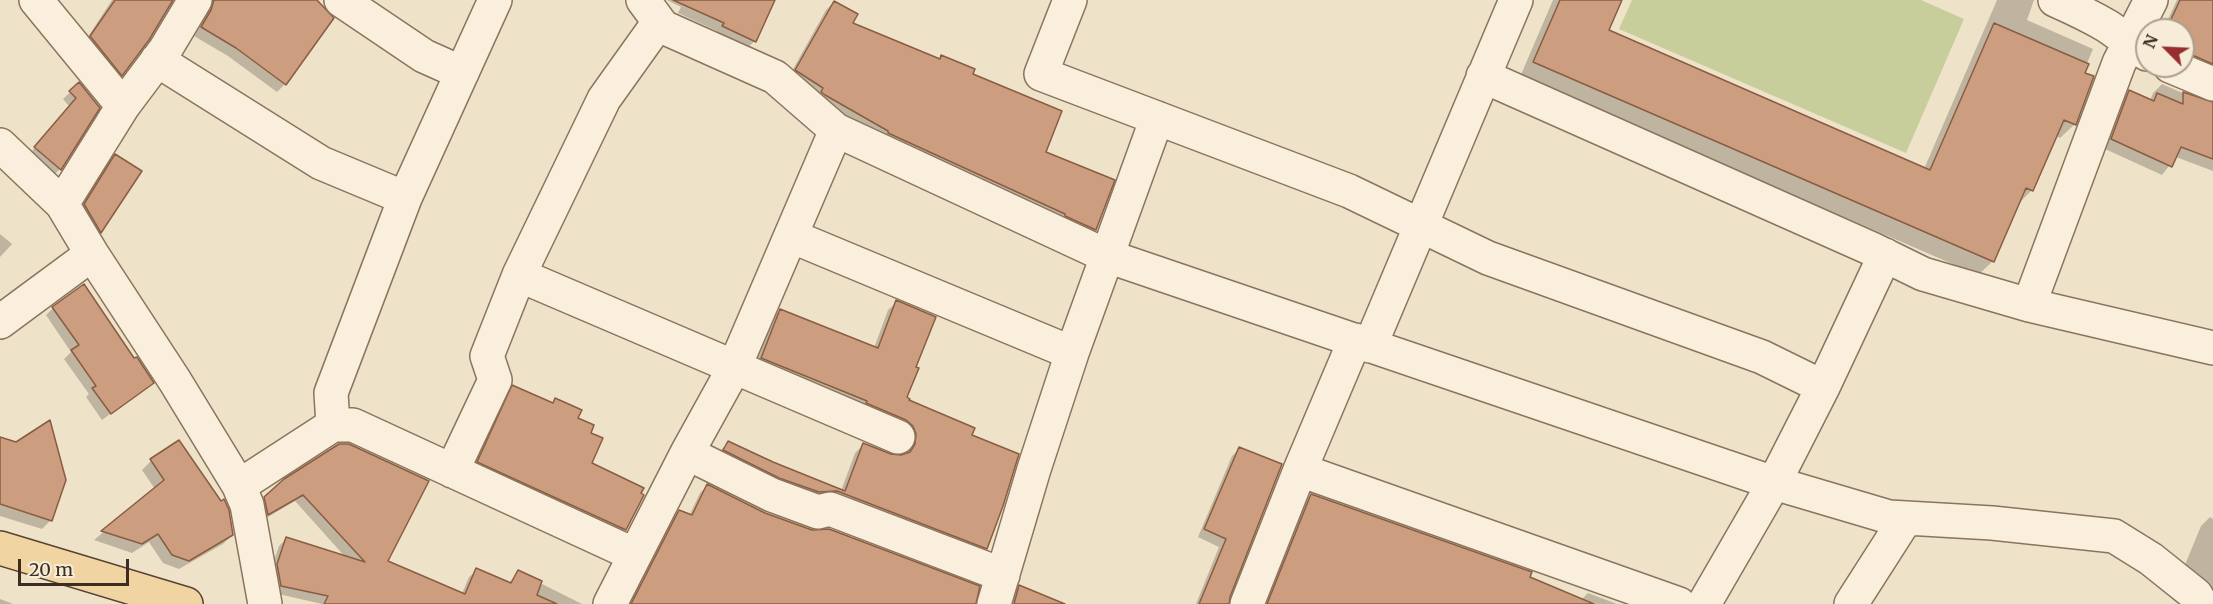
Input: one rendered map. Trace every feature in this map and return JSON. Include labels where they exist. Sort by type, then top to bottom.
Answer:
[{"type":"main road","points":[[0,548],[186,604]]},
{"type":"street","points":[[36,0],[123,106]]},
{"type":"street","points":[[62,204],[123,106],[157,60],[195,0]]},
{"type":"street","points":[[341,0],[424,56],[462,73]]},
{"type":"street","points":[[333,425],[331,393],[405,198],[495,0]]},
{"type":"street","points":[[1070,0],[1041,74],[1349,191],[1488,258],[1762,357],[1823,387]]},
{"type":"street","points":[[1247,604],[1300,470],[1421,226],[1516,0]]},
{"type":"street","points":[[2055,0],[2081,11],[2135,47]]},
{"type":"street","points":[[2146,18],[2151,0]]},
{"type":"street","points":[[452,471],[495,381],[487,356],[519,275],[604,99],[651,11],[663,27],[775,77],[836,130],[1107,256],[1774,483],[1889,517],[1992,523],[2114,536],[2151,559],[2185,598]]},
{"type":"street","points":[[2029,305],[2119,63],[2135,51]]},
{"type":"street","points":[[157,60],[321,163],[405,198]]},
{"type":"street","points":[[1483,76],[1923,274],[2029,305],[2213,348]]},
{"type":"street","points":[[2195,76],[2213,84]]},
{"type":"street","points":[[687,453],[772,495],[818,512],[830,509],[999,590],[1034,469],[1072,353],[1157,118]]},
{"type":"street","points":[[610,604],[687,453],[734,368],[836,130]]},
{"type":"street","points":[[0,145],[62,204],[239,486],[247,505],[265,604]]},
{"type":"street","points":[[791,236],[1072,353]]},
{"type":"street","points":[[0,322],[92,254]]},
{"type":"street","points":[[1704,604],[1774,483],[1823,387],[1885,255]]},
{"type":"street","points":[[519,275],[898,437]]},
{"type":"street","points":[[239,486],[333,425],[353,425],[635,555]]},
{"type":"street","points":[[1300,470],[1679,604]]},
{"type":"street","points":[[1851,604],[1906,518]]},
{"type":"green space","points":[[1632,0],[1921,0],[1964,19],[1906,153],[1619,29]]},
{"type":"building","points":[[115,0],[173,0],[149,40],[122,76],[90,36]]},
{"type":"building","points":[[214,0],[317,0],[334,18],[286,85],[236,48],[201,27]]},
{"type":"building","points":[[673,0],[775,0],[756,42],[722,26],[724,23]]},
{"type":"building","points":[[1560,0],[1622,0],[1609,30],[1930,170],[1994,23],[2089,64],[2085,73],[2094,76],[2076,125],[2064,120],[2033,191],[2026,188],[1994,262],[1533,62]]},
{"type":"building","points":[[2180,0],[2213,0],[2213,64],[2195,56],[2195,18],[2172,18]]},
{"type":"building","points":[[834,1],[858,14],[853,23],[940,59],[941,55],[975,69],[973,74],[1062,111],[1046,152],[1115,180],[1096,230],[888,133],[825,95],[821,92],[823,88],[795,70]]},
{"type":"building","points":[[79,82],[100,108],[61,170],[34,147],[76,98],[69,91]]},
{"type":"building","points":[[2129,90],[2154,101],[2157,93],[2183,104],[2183,92],[2213,102],[2213,159],[2181,147],[2172,167],[2111,139]]},
{"type":"building","points":[[115,154],[142,171],[101,233],[84,204]]},
{"type":"building","points":[[84,284],[134,358],[137,357],[154,383],[111,414],[92,388],[96,386],[71,350],[79,345],[52,307]]},
{"type":"building","points":[[896,300],[936,317],[916,367],[919,368],[907,397],[909,400],[975,428],[972,435],[1019,454],[987,549],[837,491],[819,492],[779,478],[723,450],[728,441],[845,491],[863,443],[891,454],[901,455],[910,452],[915,444],[916,434],[913,426],[906,420],[866,403],[867,401],[761,358],[780,309],[878,348]]},
{"type":"building","points":[[512,385],[553,403],[555,398],[582,410],[578,418],[594,425],[591,433],[603,438],[592,463],[644,488],[641,493],[644,495],[626,530],[477,462]]},
{"type":"building","points":[[50,420],[66,480],[52,521],[0,504],[0,437],[16,442]]},
{"type":"building","points":[[179,440],[221,501],[224,499],[229,510],[233,535],[189,561],[172,555],[158,534],[142,544],[101,531],[164,480],[150,459]]},
{"type":"building","points":[[339,444],[349,444],[429,481],[388,561],[465,594],[476,568],[511,583],[518,570],[542,581],[537,595],[557,604],[324,604],[328,596],[281,586],[277,564],[286,537],[365,562],[303,495],[268,515],[264,497],[284,479]]},
{"type":"building","points":[[1239,447],[1282,464],[1229,604],[1199,604],[1226,539],[1204,529]]},
{"type":"building","points":[[707,484],[765,513],[812,530],[829,529],[980,586],[976,604],[631,604],[679,510],[692,515]]},
{"type":"building","points":[[1311,494],[1532,572],[1530,577],[1594,604],[1267,604]]},
{"type":"building","points":[[1019,585],[1065,604],[1014,604]]}]
